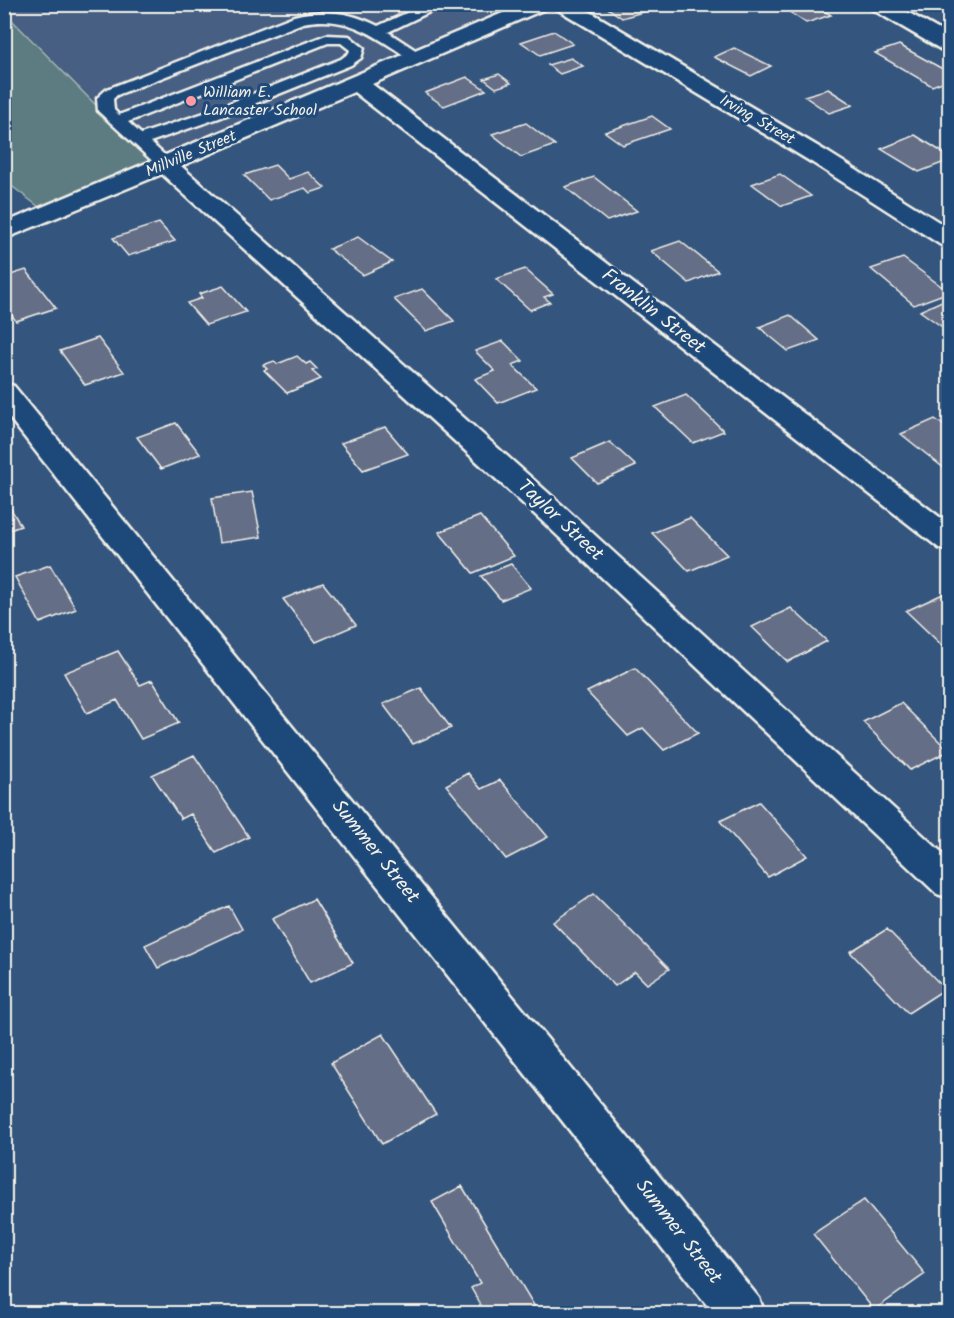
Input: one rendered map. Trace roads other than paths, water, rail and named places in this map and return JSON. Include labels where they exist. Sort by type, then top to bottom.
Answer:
[{"type":"street","name":"Millville Street","points":[[4,232],[543,4]]},
{"type":"street","name":"Irving Street","points":[[561,4],[811,152],[950,240]]},
{"type":"street","points":[[877,4],[950,45]]},
{"type":"street","name":"Franklin Street","points":[[356,83],[950,540]]},
{"type":"street","name":"Taylor Street","points":[[165,164],[560,521],[950,883]]},
{"type":"street","name":"Summer Street","points":[[4,392],[465,963],[743,1314]]},
{"type":"lane","points":[[377,32],[439,4]]},
{"type":"lane","points":[[165,164],[112,116],[105,99],[123,87],[314,15],[332,14],[348,17],[418,58]]},
{"type":"lane","points":[[112,116],[326,39],[344,39],[357,48],[358,53],[346,62],[213,115],[139,140]]},
{"type":"place","name":"William E. Lancaster School","points":[[191,101]]}]
